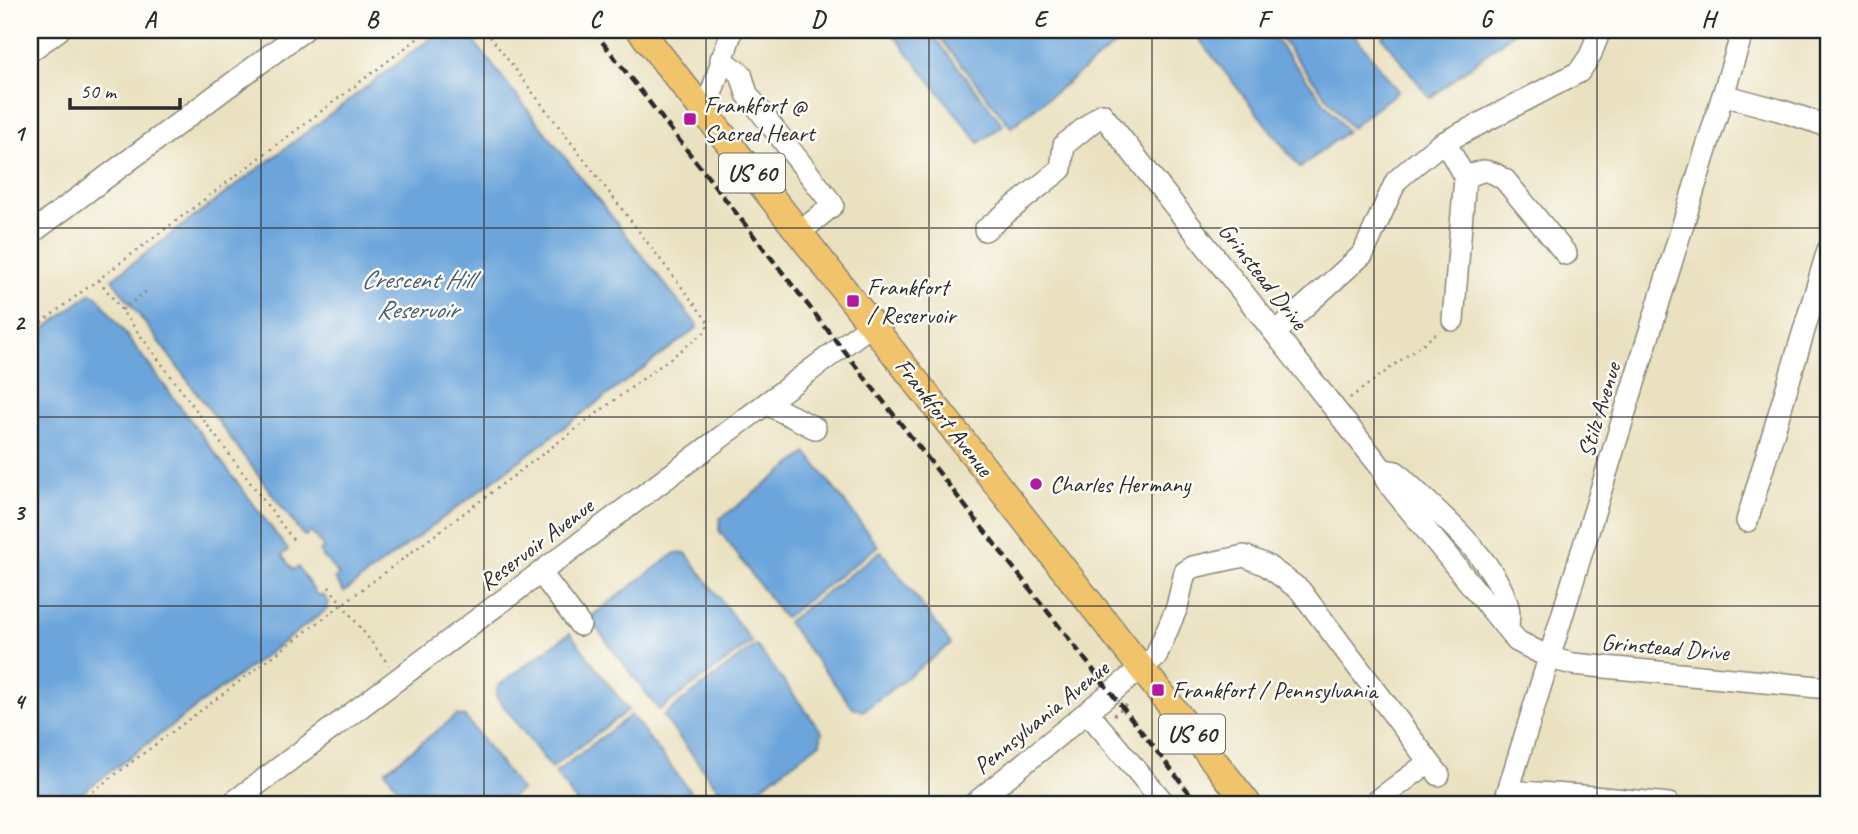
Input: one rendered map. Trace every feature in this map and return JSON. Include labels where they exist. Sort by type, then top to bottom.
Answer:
[{"type":"main road","name":"Frankfort Avenue","points":[[640,30],[1248,804]]},
{"type":"street","points":[[30,234],[304,30]]},
{"type":"street","points":[[705,113],[732,30]]},
{"type":"street","points":[[1275,333],[1363,254],[1396,181],[1445,142],[1579,72],[1590,56],[1600,30]]},
{"type":"street","name":"Stilz Avenue","points":[[1506,798],[1743,30]]},
{"type":"street","points":[[721,59],[741,74],[747,94],[834,205],[799,233]]},
{"type":"street","points":[[1723,95],[1828,126]]},
{"type":"street","name":"Grinstead Drive","points":[[985,230],[1061,169],[1064,145],[1102,114],[1383,470],[1386,480],[1396,493],[1517,641],[1550,657],[1573,664],[1828,688]]},
{"type":"street","points":[[1445,142],[1465,178],[1453,320]]},
{"type":"street","points":[[1465,178],[1483,170],[1492,171],[1505,180],[1566,254]]},
{"type":"street","points":[[1747,521],[1828,250]]},
{"type":"street","name":"Reservoir Avenue","points":[[231,804],[871,325]]},
{"type":"street","points":[[767,404],[814,428]]},
{"type":"street","name":"Pennsylvania Avenue","points":[[974,804],[1156,656],[1177,607],[1185,572],[1193,567],[1244,556],[1266,565],[1300,590],[1434,769],[1373,804]]},
{"type":"street","points":[[541,573],[580,625]]},
{"type":"street","points":[[1088,713],[1165,804]]},
{"type":"street","points":[[1506,798],[1582,796],[1669,804]]},
{"type":"path","points":[[30,331],[429,30]]},
{"type":"path","points":[[76,804],[704,332],[709,323],[485,30]]},
{"type":"path","points":[[98,280],[294,541]]},
{"type":"path","points":[[121,311],[146,291]]},
{"type":"path","points":[[1335,409],[1453,320]]},
{"type":"path","points":[[329,587],[388,664]]},
{"type":"path","points":[[1110,719],[1128,702]]},
{"type":"water","name":"Crescent Hill Reservoir","points":[[442,30],[465,30],[697,328],[344,592],[335,579],[339,575],[319,552],[324,548],[311,532],[305,536],[302,534],[112,279]]},
{"type":"water","points":[[890,30],[929,30],[1003,125],[979,143]]},
{"type":"water","points":[[934,30],[1105,30],[1116,44],[1011,127]]},
{"type":"water","points":[[1192,30],[1268,30],[1347,131],[1300,168]]},
{"type":"water","points":[[1274,30],[1351,30],[1398,91],[1351,128]]},
{"type":"water","points":[[1391,30],[1517,30],[1430,98],[1382,37]]},
{"type":"water","points":[[91,293],[97,296],[288,550],[282,555],[293,570],[298,567],[317,595],[323,595],[329,603],[326,610],[67,804],[30,804],[30,340]]},
{"type":"water","points":[[807,453],[878,546],[784,618],[719,530],[720,519]]},
{"type":"water","points":[[881,551],[951,644],[863,711],[853,708],[787,622]]},
{"type":"water","points":[[675,553],[686,553],[752,642],[659,710],[589,618]]},
{"type":"water","points":[[570,633],[628,710],[551,768],[496,696],[498,686]]},
{"type":"water","points":[[756,645],[822,732],[820,743],[738,804],[729,804],[663,716]]},
{"type":"water","points":[[457,715],[465,717],[521,790],[503,804],[410,804],[385,771]]},
{"type":"water","points":[[631,715],[690,791],[673,804],[578,804],[555,773]]},
{"type":"railway","points":[[593,30],[1198,804]]},
{"type":"place","name":"Frankfort @ Sacred Heart","points":[[690,119]]},
{"type":"place","name":"Frankfort / Reservoir","points":[[853,301]]},
{"type":"place","name":"Charles Hermany","points":[[1036,484]]},
{"type":"place","name":"Frankfort / Pennsylvania","points":[[1158,690]]}]
